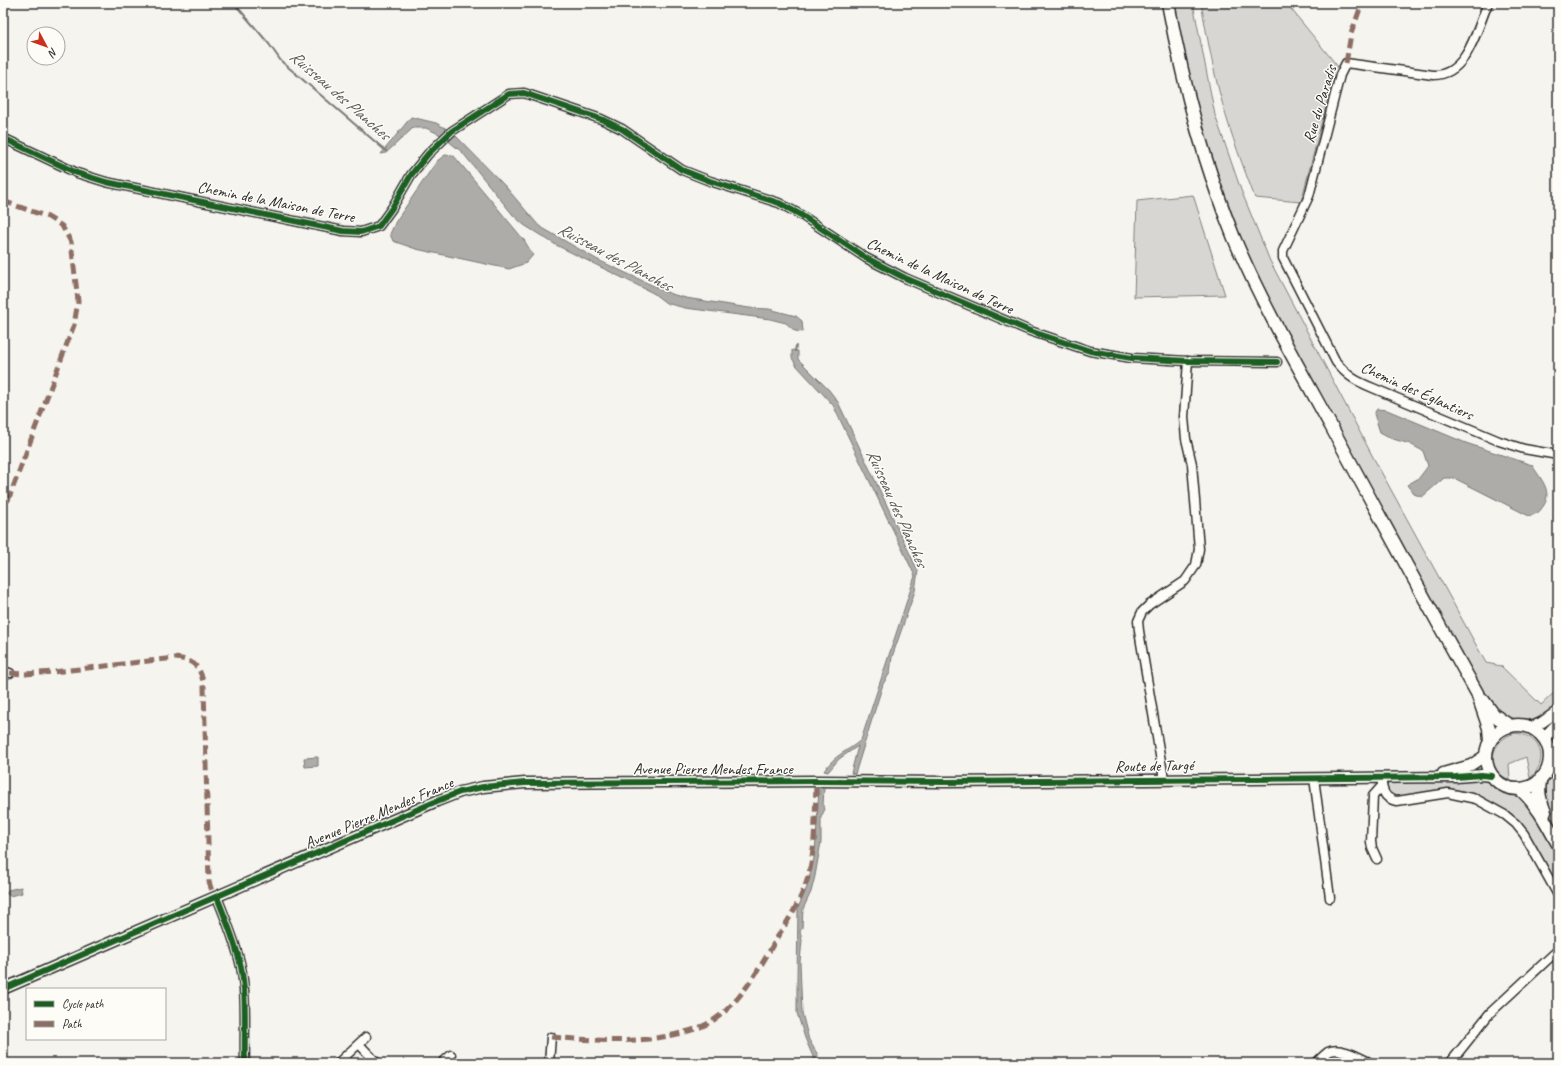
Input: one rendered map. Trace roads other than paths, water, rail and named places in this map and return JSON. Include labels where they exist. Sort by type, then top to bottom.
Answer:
[{"type":"main road","points":[[1168,3],[1178,59],[1194,120],[1214,184],[1234,238],[1286,344],[1477,693],[1494,715],[1510,726]]},
{"type":"main road","points":[[1477,693],[1489,728],[1490,741],[1486,755],[1488,770],[1500,784],[1509,788],[1520,789],[1528,787],[1541,778],[1553,766],[1551,750],[1539,734],[1530,728],[1520,725],[1510,726],[1496,734],[1490,741]]},
{"type":"main road","points":[[1541,778],[1539,793],[1556,840]]},
{"type":"main road","points":[[1520,789],[1537,807],[1556,840]]},
{"type":"street","name":"Rue du Paradis","points":[[1283,258],[1283,251],[1309,196],[1340,75],[1346,63],[1433,75],[1446,74],[1458,66],[1464,59],[1488,3]]},
{"type":"street","name":"Chemin de la Maison de Terre","points":[[3,138],[77,173],[106,182],[344,231],[361,232],[379,226],[392,208],[411,175],[428,154],[452,131],[509,94],[524,93],[601,118],[622,129],[682,170],[710,181],[779,203],[801,215],[866,258],[905,278],[1030,331],[1090,351],[1132,358],[1188,361],[1277,362]]},
{"type":"street","name":"Chemin des Églantiers","points":[[1283,258],[1336,362],[1344,373],[1356,381],[1499,441],[1524,449],[1558,455]]},
{"type":"street","points":[[1164,779],[1138,621],[1142,612],[1149,605],[1185,581],[1196,565],[1199,549],[1192,464],[1186,439],[1184,417],[1188,361]]},
{"type":"street","points":[[1530,728],[1541,723],[1558,711]]},
{"type":"street","points":[[1551,750],[1550,731],[1558,722]]},
{"type":"street","name":"Route de Targé","points":[[1432,777],[1471,765],[1486,755]]},
{"type":"street","name":"Route de Targé","points":[[816,781],[946,782],[1314,778],[1382,782],[1432,777],[1492,776]]},
{"type":"street","points":[[1314,778],[1330,898]]},
{"type":"street","name":"Avenue Pierre Mendes France","points":[[3,989],[437,801],[460,792],[483,786],[525,783],[816,781]]},
{"type":"street","points":[[1377,859],[1371,842],[1373,796],[1382,782]]},
{"type":"street","points":[[1382,782],[1384,793],[1390,800],[1397,801],[1448,793],[1476,800],[1505,815],[1516,824],[1524,834],[1558,894]]},
{"type":"street","points":[[217,897],[241,966],[244,995],[245,1063]]},
{"type":"street","points":[[1450,1063],[1490,1013],[1558,950]]},
{"type":"street","points":[[338,1063],[366,1037]]},
{"type":"street","points":[[549,1063],[551,1037]]},
{"type":"street","points":[[359,1044],[377,1063]]},
{"type":"street","points":[[1316,1063],[1329,1052],[1336,1051],[1353,1055],[1371,1063]]},
{"type":"street","points":[[442,1063],[451,1055]]},
{"type":"waterway","name":"Ruisseau des Planches","points":[[234,3],[269,44],[281,61],[386,151]]},
{"type":"waterway","name":"Ruisseau des Planches","points":[[795,351],[796,346]]}]
